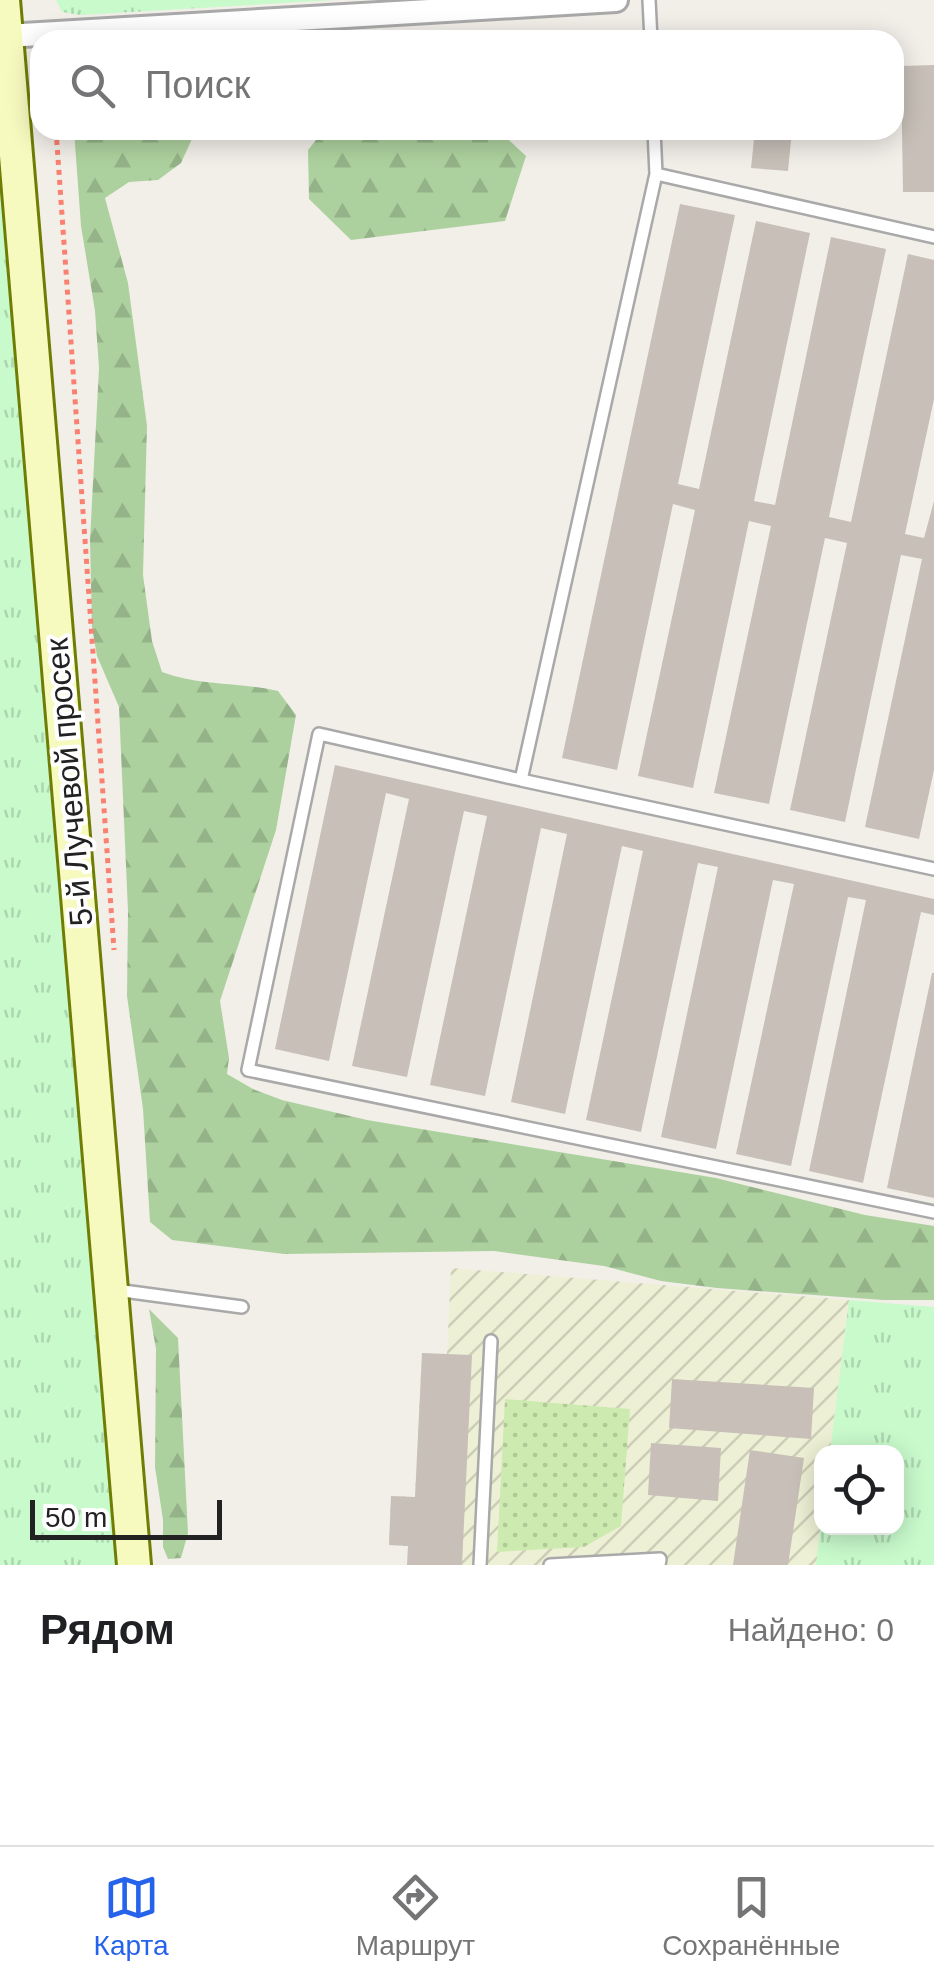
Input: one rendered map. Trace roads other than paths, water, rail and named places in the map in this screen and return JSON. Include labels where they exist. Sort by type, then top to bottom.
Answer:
[{"type":"street","name":"5-й Лучевой просек","points":[[4,0],[134,1565]]},
{"type":"street","points":[[108,30],[616,0]]},
{"type":"street","points":[[6,36],[30,35]]},
{"type":"lane","points":[[649,0],[650,30]]},
{"type":"lane","points":[[521,780],[656,174],[654,140]]},
{"type":"lane","points":[[656,174],[934,237]]},
{"type":"lane","points":[[934,869],[319,734],[248,1070],[934,1212]]},
{"type":"lane","points":[[112,1289],[242,1307]]},
{"type":"lane","points":[[480,1565],[491,1341]]},
{"type":"lane","points":[[550,1565],[660,1559],[660,1565]]}]
